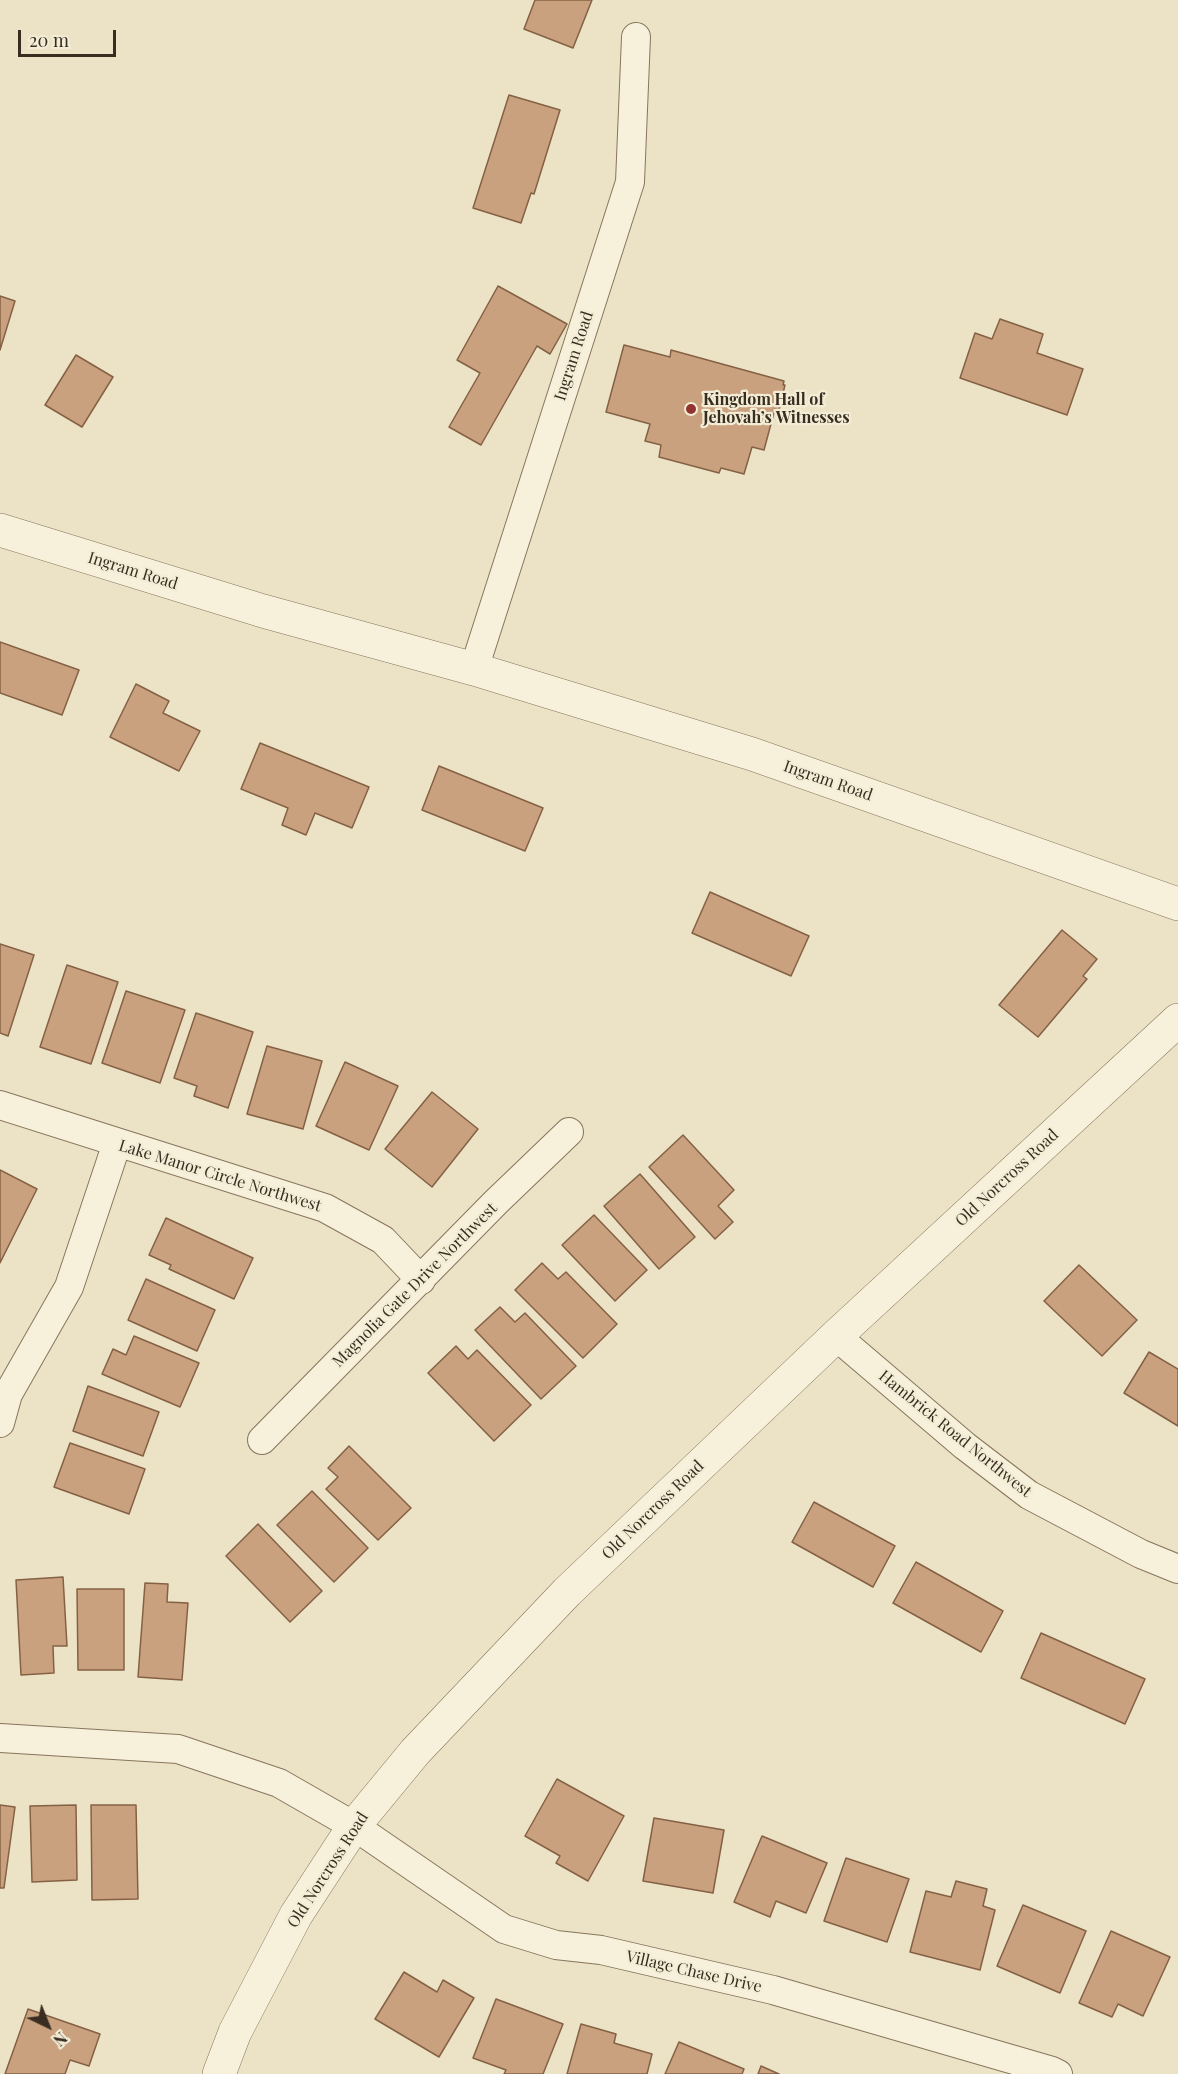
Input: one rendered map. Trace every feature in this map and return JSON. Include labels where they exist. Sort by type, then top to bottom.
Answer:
[{"type":"street","name":"Ingram Road","points":[[474,669],[630,182],[636,37]]},
{"type":"street","name":"Ingram Road","points":[[0,530],[263,611],[474,669],[752,754],[1177,904]]},
{"type":"street","name":"Old Norcross Road","points":[[219,2074],[235,2032],[296,1915],[354,1826],[415,1752],[567,1592],[836,1336],[1178,1020]]},
{"type":"street","name":"Lake Manor Circle Northwest","points":[[0,1105],[325,1208],[384,1240],[421,1280]]},
{"type":"street","name":"Magnolia Gate Drive Northwest","points":[[262,1440],[496,1202],[569,1132]]},
{"type":"street","points":[[0,1423],[8,1394],[69,1287],[117,1143]]},
{"type":"street","name":"Hambrick Road Northwest","points":[[836,1336],[965,1446],[1029,1495],[1141,1554],[1178,1569]]},
{"type":"street","name":"Village Chase Drive","points":[[0,1738],[178,1749],[279,1783],[354,1826],[504,1929],[556,1945],[602,1950],[773,1990],[1058,2074]]},
{"type":"building","points":[[535,0],[592,0],[573,48],[524,29]]},
{"type":"building","points":[[509,95],[560,110],[534,194],[531,193],[521,223],[473,208]]},
{"type":"building","points":[[498,286],[567,324],[550,354],[537,346],[481,445],[449,427],[480,373],[457,360]]},
{"type":"building","points":[[0,296],[15,301],[0,350]]},
{"type":"building","points":[[1000,319],[1043,334],[1037,353],[1083,369],[1067,415],[960,378],[975,333],[992,339]]},
{"type":"building","name":"Kingdom Hall of Jehovah’s Witnesses","points":[[624,345],[670,357],[671,350],[784,381],[779,410],[775,409],[764,450],[752,447],[744,474],[721,468],[719,473],[659,457],[661,445],[645,441],[650,424],[606,412]]},
{"type":"building","points":[[76,355],[113,377],[82,427],[45,405]]},
{"type":"building","points":[[0,642],[79,670],[62,715],[0,693]]},
{"type":"building","points":[[136,684],[169,701],[163,713],[200,731],[179,771],[110,737]]},
{"type":"building","points":[[260,743],[369,787],[352,828],[315,813],[306,835],[282,825],[288,808],[241,789]]},
{"type":"building","points":[[439,766],[543,808],[525,851],[422,810]]},
{"type":"building","points":[[710,892],[809,936],[791,976],[692,933]]},
{"type":"building","points":[[1062,930],[1097,959],[1083,976],[1087,979],[1038,1037],[999,1005]]},
{"type":"building","points":[[0,944],[34,955],[8,1036],[0,1033]]},
{"type":"building","points":[[67,965],[118,982],[91,1064],[40,1047]]},
{"type":"building","points":[[126,991],[185,1010],[160,1083],[102,1063]]},
{"type":"building","points":[[196,1013],[253,1032],[228,1108],[194,1096],[197,1086],[174,1078]]},
{"type":"building","points":[[267,1046],[322,1061],[303,1129],[247,1114]]},
{"type":"building","points":[[345,1062],[398,1086],[369,1150],[316,1126]]},
{"type":"building","points":[[432,1092],[478,1129],[432,1187],[385,1149]]},
{"type":"building","points":[[683,1135],[734,1190],[718,1206],[733,1222],[715,1239],[649,1167]]},
{"type":"building","points":[[0,1170],[37,1189],[0,1263]]},
{"type":"building","points":[[640,1174],[695,1237],[659,1269],[604,1206]]},
{"type":"building","points":[[594,1215],[647,1270],[615,1301],[562,1245]]},
{"type":"building","points":[[166,1218],[253,1258],[234,1299],[169,1269],[171,1265],[149,1255]]},
{"type":"building","points":[[542,1263],[558,1279],[566,1272],[617,1324],[583,1358],[515,1290]]},
{"type":"building","points":[[1079,1265],[1137,1320],[1102,1356],[1044,1301]]},
{"type":"building","points":[[146,1279],[215,1310],[197,1351],[128,1320]]},
{"type":"building","points":[[500,1307],[515,1322],[525,1313],[576,1366],[541,1399],[475,1330]]},
{"type":"building","points":[[134,1336],[199,1363],[180,1407],[102,1374],[113,1349],[126,1355]]},
{"type":"building","points":[[456,1346],[468,1359],[477,1350],[531,1405],[494,1441],[428,1373]]},
{"type":"building","points":[[1149,1352],[1178,1369],[1178,1426],[1124,1393]]},
{"type":"building","points":[[88,1386],[159,1412],[143,1456],[73,1431]]},
{"type":"building","points":[[70,1443],[145,1469],[129,1514],[54,1487]]},
{"type":"building","points":[[349,1446],[411,1508],[378,1540],[326,1489],[338,1477],[328,1468]]},
{"type":"building","points":[[312,1491],[368,1548],[334,1582],[277,1525]]},
{"type":"building","points":[[814,1502],[895,1546],[873,1587],[792,1542]]},
{"type":"building","points":[[258,1524],[322,1591],[290,1622],[226,1556]]},
{"type":"building","points":[[916,1562],[1003,1611],[981,1652],[893,1603]]},
{"type":"building","points":[[63,1577],[67,1646],[53,1646],[54,1673],[21,1675],[16,1580]]},
{"type":"building","points":[[145,1583],[168,1584],[167,1602],[188,1603],[182,1680],[138,1677]]},
{"type":"building","points":[[77,1589],[124,1589],[124,1670],[78,1670]]},
{"type":"building","points":[[1041,1633],[1145,1679],[1125,1724],[1021,1678]]},
{"type":"building","points":[[557,1779],[624,1816],[588,1881],[556,1863],[560,1856],[525,1836]]},
{"type":"building","points":[[0,1805],[15,1807],[4,1888],[0,1888]]},
{"type":"building","points":[[76,1805],[77,1880],[32,1882],[30,1806]]},
{"type":"building","points":[[91,1805],[136,1805],[138,1899],[92,1900]]},
{"type":"building","points":[[654,1818],[724,1830],[713,1893],[643,1881]]},
{"type":"building","points":[[762,1836],[827,1863],[806,1913],[776,1901],[770,1917],[734,1902]]},
{"type":"building","points":[[846,1858],[909,1879],[887,1942],[824,1921]]},
{"type":"building","points":[[956,1881],[987,1889],[983,1906],[995,1910],[980,1970],[910,1952],[926,1891],[951,1897]]},
{"type":"building","points":[[1023,1905],[1086,1931],[1060,1993],[997,1966]]},
{"type":"building","points":[[1111,1931],[1170,1957],[1143,2016],[1118,2004],[1112,2017],[1079,2003]]},
{"type":"building","points":[[404,1972],[437,1992],[443,1980],[474,1998],[439,2057],[375,2019]]},
{"type":"building","points":[[496,1999],[563,2024],[543,2074],[504,2074],[506,2070],[473,2058]]},
{"type":"building","points":[[28,2009],[100,2034],[89,2066],[70,2060],[65,2074],[5,2074]]},
{"type":"building","points":[[581,2024],[616,2034],[614,2043],[652,2054],[647,2074],[567,2074]]},
{"type":"building","points":[[679,2042],[744,2069],[742,2074],[665,2074]]},
{"type":"building","points":[[761,2066],[779,2074],[758,2074]]},
{"type":"place","name":"Kingdom Hall of Jehovah’s Witnesses","points":[[691,409]]}]
